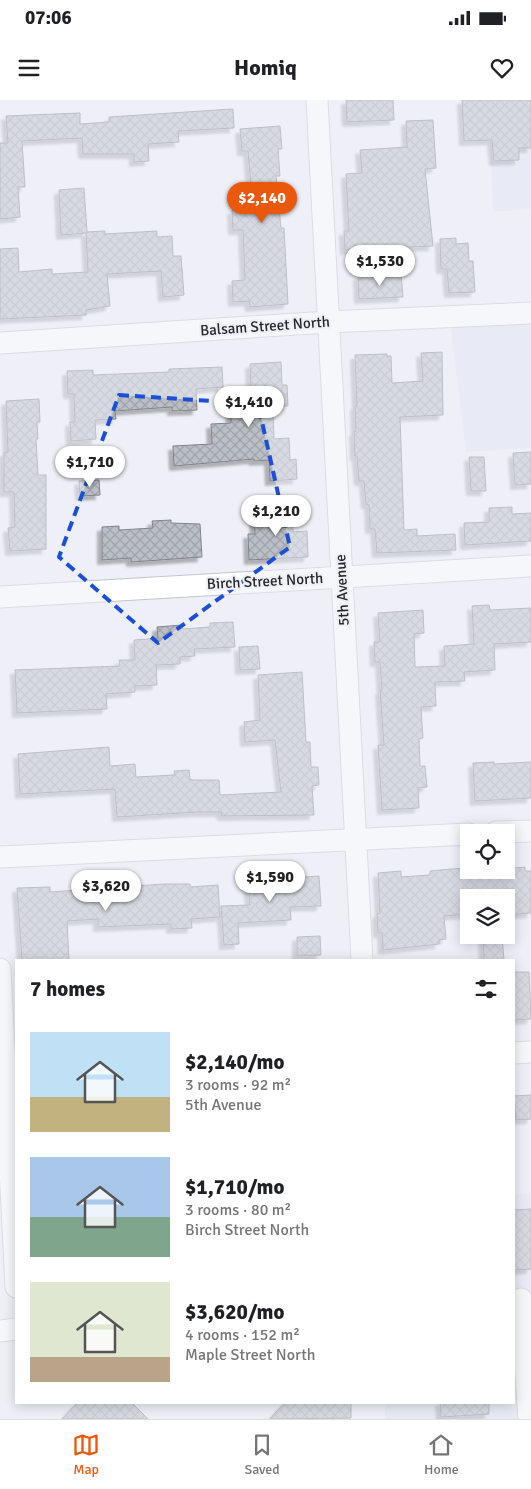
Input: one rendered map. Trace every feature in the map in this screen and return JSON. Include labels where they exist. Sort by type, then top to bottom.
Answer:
[{"type":"street","name":"5th Avenue","points":[[316,100],[362,959]]},
{"type":"street","name":"Balsam Street North","points":[[0,343],[328,322],[531,313]]},
{"type":"street","name":"Birch Street North","points":[[0,597],[531,566]]},
{"type":"street","points":[[515,831],[531,831]]},
{"type":"street","points":[[0,857],[460,834]]},
{"type":"street","points":[[0,969],[15,1263]]},
{"type":"street","points":[[515,1053],[531,1052]]},
{"type":"street","points":[[522,1299],[530,1419]]},
{"type":"street","points":[[0,1331],[15,1329]]},
{"type":"highlighted area","points":[[119,395],[258,404],[290,547],[158,643],[59,557]]},
{"type":"shaded area","points":[[488,100],[531,100],[531,209],[493,212]]},
{"type":"shaded area","points":[[531,304],[531,448],[466,452],[448,308]]},
{"type":"shaded area","points":[[531,1193],[531,1419],[385,1419],[385,1404],[515,1404],[515,1195]]},
{"type":"building","points":[[346,100],[393,100],[394,120],[347,122]]},
{"type":"building","points":[[462,100],[531,100],[531,148],[519,148],[519,160],[494,161],[492,140],[464,141]]},
{"type":"building","points":[[233,109],[234,128],[178,131],[179,142],[148,144],[149,161],[134,162],[134,154],[83,154],[82,138],[22,141],[25,187],[18,187],[20,217],[0,219],[0,143],[8,143],[6,116],[80,113],[80,124],[109,122],[109,117]]},
{"type":"building","points":[[433,120],[436,168],[425,169],[433,246],[345,250],[344,231],[349,231],[346,174],[362,173],[360,150],[407,147],[406,121]]},
{"type":"building","points":[[280,126],[282,149],[278,149],[280,176],[276,176],[281,228],[284,228],[288,304],[250,307],[249,301],[233,302],[232,281],[245,280],[243,230],[233,230],[232,210],[253,209],[248,151],[242,151],[240,129]]},
{"type":"building","points":[[84,188],[87,232],[105,231],[105,234],[157,231],[157,237],[172,236],[173,256],[181,256],[184,295],[163,297],[161,271],[107,274],[110,306],[86,310],[86,315],[0,319],[0,249],[18,248],[19,272],[52,269],[52,274],[88,272],[86,233],[61,235],[59,190]]},
{"type":"building","points":[[456,238],[456,244],[468,243],[469,261],[473,261],[475,292],[449,293],[447,269],[441,269],[440,239]]},
{"type":"building","points":[[401,274],[403,297],[359,299],[358,276]]},
{"type":"building","points":[[442,352],[443,415],[400,417],[404,530],[417,529],[417,536],[455,534],[456,550],[377,553],[375,529],[370,529],[369,505],[366,504],[364,481],[359,481],[357,456],[355,456],[355,406],[357,406],[355,355],[387,354],[387,356],[391,356],[392,383],[423,381],[421,353]]},
{"type":"building","points":[[281,362],[282,385],[287,385],[288,406],[273,406],[274,439],[289,438],[290,460],[296,459],[297,479],[270,481],[269,460],[254,461],[254,459],[174,466],[173,446],[212,444],[211,424],[231,423],[230,388],[251,387],[250,364]]},
{"type":"building","points":[[222,367],[223,387],[196,389],[197,410],[172,411],[172,407],[115,411],[116,419],[95,420],[96,439],[71,441],[70,422],[75,422],[74,394],[68,394],[67,371],[93,370],[93,375],[169,372],[169,369]]},
{"type":"building","points":[[39,399],[40,422],[37,422],[38,439],[36,439],[38,475],[46,475],[46,549],[10,551],[8,528],[15,527],[14,492],[4,492],[4,452],[8,452],[6,401]]},
{"type":"building","points":[[531,452],[531,484],[515,485],[513,453]]},
{"type":"building","points":[[469,457],[484,457],[486,491],[471,491]]},
{"type":"building","points":[[99,480],[100,495],[80,496],[79,481]]},
{"type":"building","points":[[512,507],[512,514],[531,513],[531,541],[465,545],[464,523],[489,522],[489,508]]},
{"type":"building","points":[[292,509],[293,532],[307,531],[308,557],[249,560],[248,534],[255,534],[254,512]]},
{"type":"building","points":[[171,520],[171,523],[200,524],[202,557],[131,562],[131,558],[102,560],[102,527],[119,526],[119,530],[153,528],[152,521]]},
{"type":"building","points":[[489,605],[490,610],[531,608],[531,642],[494,644],[495,670],[464,672],[465,681],[435,682],[436,706],[421,707],[423,738],[419,739],[420,766],[425,766],[427,787],[418,788],[419,808],[382,810],[378,745],[384,745],[380,690],[382,690],[380,662],[375,662],[374,642],[380,642],[378,613],[423,610],[424,633],[414,634],[415,667],[445,666],[444,646],[474,644],[472,606]]},
{"type":"building","points":[[233,622],[235,647],[194,649],[195,656],[180,657],[180,664],[156,665],[157,685],[135,686],[135,692],[106,694],[107,709],[17,713],[15,670],[120,666],[119,660],[135,660],[134,640],[158,638],[157,627],[182,625],[182,629],[210,627],[210,623]]},
{"type":"building","points":[[258,646],[260,669],[240,670],[239,647]]},
{"type":"building","points":[[302,672],[306,742],[310,742],[311,767],[318,767],[319,785],[312,786],[314,815],[222,816],[221,812],[197,812],[117,817],[115,789],[20,794],[18,754],[109,747],[110,766],[135,764],[136,777],[175,775],[174,771],[189,770],[190,779],[193,780],[219,780],[220,795],[281,792],[275,740],[245,742],[244,722],[260,720],[258,675]]},
{"type":"building","points":[[494,762],[494,764],[531,762],[531,798],[475,801],[473,763]]},
{"type":"building","points":[[525,867],[525,871],[531,871],[531,913],[515,914],[515,889],[460,889],[460,915],[444,916],[446,939],[439,940],[439,944],[383,950],[382,933],[378,933],[377,914],[380,913],[378,873],[401,871],[401,877],[430,875],[430,871],[460,868],[460,879],[515,879],[515,868]]},
{"type":"building","points":[[319,876],[321,906],[290,907],[291,920],[238,923],[239,944],[224,945],[221,906],[250,905],[248,881]]},
{"type":"building","points":[[164,884],[190,884],[190,887],[218,885],[220,917],[191,919],[192,928],[171,929],[171,924],[98,927],[98,919],[67,921],[69,959],[22,959],[17,888],[50,887],[50,892]]},
{"type":"building","points":[[320,936],[321,955],[297,956],[297,937]]},
{"type":"building","points":[[483,944],[503,944],[504,959],[484,959]]},
{"type":"building","points":[[515,972],[529,972],[531,1019],[515,1020]]},
{"type":"building","points":[[531,1095],[531,1119],[516,1120],[515,1096]]},
{"type":"building","points":[[531,1209],[531,1269],[515,1270],[515,1210]]},
{"type":"building","points":[[76,1404],[133,1404],[148,1419],[62,1419]]},
{"type":"building","points":[[283,1404],[351,1404],[351,1418],[270,1419]]},
{"type":"building","points":[[440,1404],[489,1404],[489,1414],[441,1417]]}]
